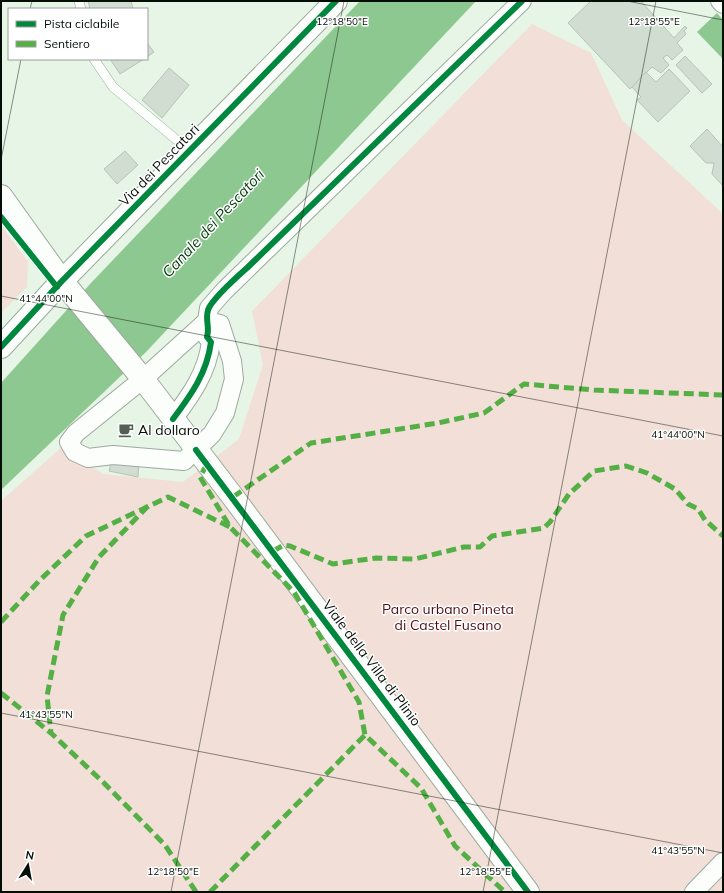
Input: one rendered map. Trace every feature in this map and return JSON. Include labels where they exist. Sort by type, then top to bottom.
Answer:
[{"type":"street","name":"Via dei Pescatori","points":[[1,347],[67,287],[190,151],[336,1]]},
{"type":"street","points":[[173,419],[191,394],[205,366],[211,342],[207,337],[209,328],[207,321],[209,308],[224,291],[522,1]]},
{"type":"street","points":[[720,1],[723,4]]},
{"type":"street","name":"Viale della Villa di Plinio","points":[[1,196],[67,287],[173,419],[528,892]]},
{"type":"street","points":[[207,321],[220,324],[232,361],[234,379],[225,413],[212,434],[196,450],[184,461],[112,455],[88,458],[75,452],[69,442],[76,433],[140,376],[207,321]]},
{"type":"street","points":[[694,892],[723,862]]},
{"type":"lane","points":[[95,60],[113,87],[190,151]]},
{"type":"green space","name":"Parco urbano Pineta di Castel Fusano","points":[[532,24],[591,53],[622,120],[723,214],[723,892],[1,892],[1,501],[63,446],[103,474],[183,482],[239,439],[263,365],[252,311]]},
{"type":"green space","points":[[1,225],[28,262],[27,287],[1,313]]},
{"type":"water","name":"Canale dei Pescatori","points":[[360,1],[476,1],[146,352],[1,490],[1,383],[91,283]]},
{"type":"water","points":[[717,13],[723,20],[723,59],[697,32]]},
{"type":"building","points":[[88,1],[131,1],[133,8],[90,8]]},
{"type":"building","points":[[591,1],[641,1],[674,38],[685,26],[687,28],[684,31],[686,34],[677,43],[683,50],[672,60],[667,55],[663,58],[669,65],[661,73],[652,67],[630,89],[568,23]]},
{"type":"building","points":[[148,44],[154,52],[148,56]]},
{"type":"building","points":[[685,56],[712,84],[702,93],[676,65]]},
{"type":"building","points":[[111,60],[142,60],[120,74]]},
{"type":"building","points":[[169,68],[189,85],[162,118],[142,100]]},
{"type":"building","points":[[669,69],[690,91],[658,122],[637,100],[641,97],[632,87],[646,72],[656,82]]},
{"type":"building","points":[[707,129],[723,147],[723,186],[712,174],[714,163],[706,163],[690,146]]},
{"type":"building","points":[[125,151],[138,165],[117,184],[104,169]]},
{"type":"building","points":[[113,455],[139,459],[138,477],[109,471]]},
{"type":"marked path","points":[[233,497],[311,443],[438,423],[484,413],[524,384],[594,390],[723,395]]},
{"type":"marked path","points":[[207,464],[200,477],[230,527],[294,592],[359,702],[365,735],[421,788],[455,846],[505,892]]},
{"type":"marked path","points":[[273,551],[284,545],[290,546],[333,564],[376,558],[415,559],[464,547],[480,547],[492,536],[544,528],[550,522],[569,494],[594,471],[626,466],[647,473],[675,489],[688,504],[698,509],[705,520],[723,536]]},
{"type":"marked path","points":[[1,622],[39,581],[86,536],[168,497],[230,527]]},
{"type":"marked path","points":[[148,506],[99,557],[63,615],[47,696],[51,733],[104,783],[165,845],[196,892]]},
{"type":"marked path","points":[[1,693],[51,733]]},
{"type":"marked path","points":[[210,892],[365,735]]},
{"type":"cycle path","points":[[1,347],[62,281],[336,1]]},
{"type":"cycle path","points":[[173,419],[192,392],[206,364],[211,342],[207,337],[207,314],[210,305],[522,1]]},
{"type":"cycle path","points":[[1,217],[57,287]]},
{"type":"cycle path","points":[[196,450],[528,892]]},
{"type":"place","name":"Al dollaro","points":[[126,430]]}]
